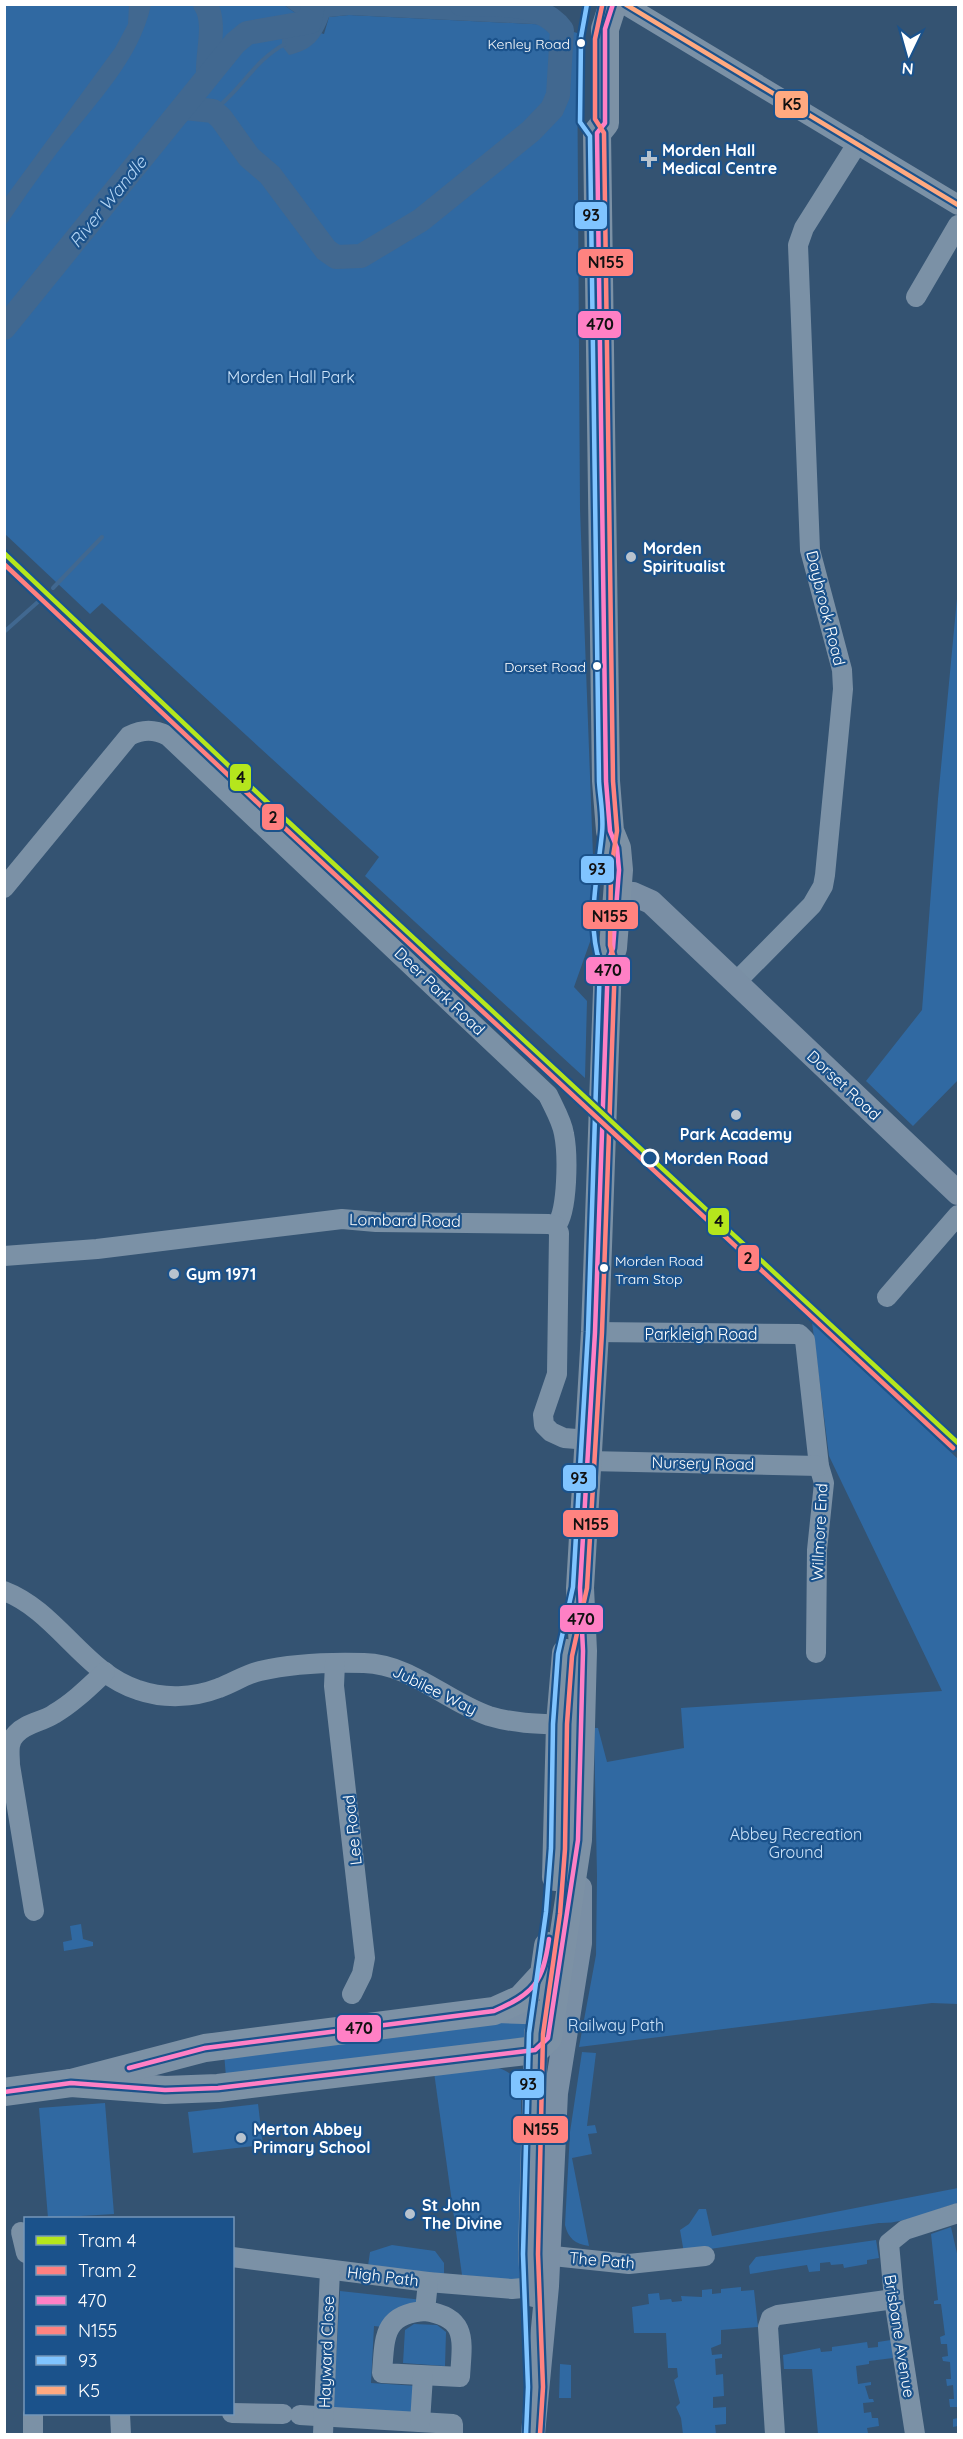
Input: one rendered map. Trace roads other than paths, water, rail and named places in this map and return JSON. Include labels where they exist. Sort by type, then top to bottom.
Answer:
[{"type":"highway","points":[[595,4],[588,38],[587,122],[597,133]]},
{"type":"highway","points":[[608,962],[602,946],[604,868],[610,831],[606,780],[598,372],[597,133],[605,123],[605,29],[613,4]]},
{"type":"highway","points":[[4,2092],[71,2083],[206,2048],[494,2011],[521,1999],[544,1974],[553,1913],[571,1724],[583,1651],[580,1588],[595,1332],[608,962],[613,948],[617,893],[617,848],[610,831]]},
{"type":"highway","points":[[71,2083],[165,2090],[218,2088],[535,2050],[548,2038],[553,2015],[578,1840],[571,1724]]},
{"type":"main road","name":"Dorset Road","points":[[617,893],[633,894],[651,902],[958,1193]]},
{"type":"main road","points":[[536,2387],[532,2343],[533,2287],[539,2254],[556,2093],[553,2015],[544,1974]]},
{"type":"main road","points":[[494,2011],[553,2015]]},
{"type":"main road","points":[[533,2434],[536,2387],[543,2344],[535,2050]]},
{"type":"street","points":[[624,4],[958,205]]},
{"type":"street","name":"Daybrook Road","points":[[736,982],[812,905],[823,886],[843,689],[842,670],[810,550],[798,245],[804,228],[857,144]]},
{"type":"street","points":[[916,297],[958,225]]},
{"type":"street","name":"Deer Park Road","points":[[4,888],[129,736],[139,730],[156,730],[168,736],[548,1095],[564,1134],[564,1203],[560,1221],[556,1226]]},
{"type":"street","points":[[887,1297],[958,1215]]},
{"type":"street","name":"Lombard Road","points":[[4,1256],[96,1249],[342,1219],[376,1222],[549,1224],[556,1226]]},
{"type":"street","points":[[556,1226],[559,1233],[557,1374],[543,1415],[544,1425],[550,1432],[588,1451]]},
{"type":"street","name":"Parkleigh Road","points":[[595,1332],[607,1334],[799,1334],[805,1341]]},
{"type":"street","name":"Willmore End","points":[[805,1341],[819,1466],[824,1483],[817,1550],[816,1653]]},
{"type":"street","name":"Nursery Road","points":[[588,1451],[819,1466]]},
{"type":"street","name":"Jubilee Way","points":[[4,1591],[30,1604],[105,1672],[138,1690],[179,1696],[219,1688],[257,1671],[296,1665],[367,1663],[396,1670],[489,1716],[512,1721],[571,1724]]},
{"type":"street","name":"Lee Road","points":[[335,1663],[334,1686],[365,1948],[362,1974],[352,1994]]},
{"type":"street","points":[[34,1911],[10,1765],[10,1742],[16,1733],[28,1725],[51,1716],[70,1704],[105,1672]]},
{"type":"street","name":"Brisbane Avenue","points":[[915,2434],[888,2250],[892,2238],[905,2230],[958,2213]]},
{"type":"street","points":[[17,2233],[24,2249]]},
{"type":"street","name":"The Path","points":[[539,2254],[629,2264],[672,2253],[705,2256]]},
{"type":"street","name":"High Path","points":[[234,2257],[428,2282],[512,2289],[533,2287]]},
{"type":"street","name":"Hayward Close","points":[[323,2425],[330,2270]]},
{"type":"street","points":[[425,2311],[428,2282]]},
{"type":"street","points":[[775,2434],[768,2327],[771,2318],[778,2315],[894,2299]]},
{"type":"street","points":[[425,2311],[440,2313],[459,2327],[462,2338],[460,2377],[382,2373],[385,2335],[392,2323],[401,2315],[425,2311]]},
{"type":"street","points":[[420,2422],[423,2376]]},
{"type":"street","points":[[234,2413],[291,2414],[323,2425],[392,2428],[420,2422],[453,2429]]},
{"type":"street","points":[[33,2415],[33,2434]]},
{"type":"street","points":[[120,2415],[121,2434]]},
{"type":"waterway","name":"River Wandle","points":[[205,4],[209,11],[211,28],[208,73]]},
{"type":"waterway","name":"River Wandle","points":[[4,328],[235,43],[247,33],[310,22],[313,4]]},
{"type":"waterway","points":[[185,108],[213,111],[221,118],[249,157],[270,175],[326,250],[336,257],[361,256],[421,220],[531,131],[552,109],[558,95],[562,30],[553,20],[542,13],[516,6],[461,4]]},
{"type":"waterway","points":[[213,111],[264,59],[285,44]]},
{"type":"waterway","points":[[53,588],[102,537]]},
{"type":"waterway","points":[[4,632],[39,601]]},
{"type":"tram line","name":"4","points":[[4,553],[266,801],[958,1443]]},
{"type":"tram line","name":"2","points":[[4,564],[261,806],[953,1448]]},
{"type":"place","name":"Kenley Road","points":[[581,43]]},
{"type":"place","name":"Morden Hall Medical Centre","points":[[649,159]]},
{"type":"place","name":"Morden Spiritualist","points":[[631,557]]},
{"type":"place","name":"Dorset Road","points":[[597,666]]},
{"type":"place","name":"Park Academy","points":[[736,1115]]},
{"type":"place","name":"Morden Road","points":[[650,1158]]},
{"type":"place","name":"Morden Road Tram Stop","points":[[604,1268]]},
{"type":"place","name":"Gym 1971","points":[[174,1274]]},
{"type":"place","name":"Merton Abbey Primary School","points":[[241,2138]]},
{"type":"place","name":"St John The Divine","points":[[410,2214]]},
{"type":"park label","name":"Morden Hall Park","points":[[291,377]]},
{"type":"park label","name":"Abbey Recreation Ground","points":[[796,1843]]},
{"type":"park label","name":"Railway Path","points":[[616,2025]]}]
